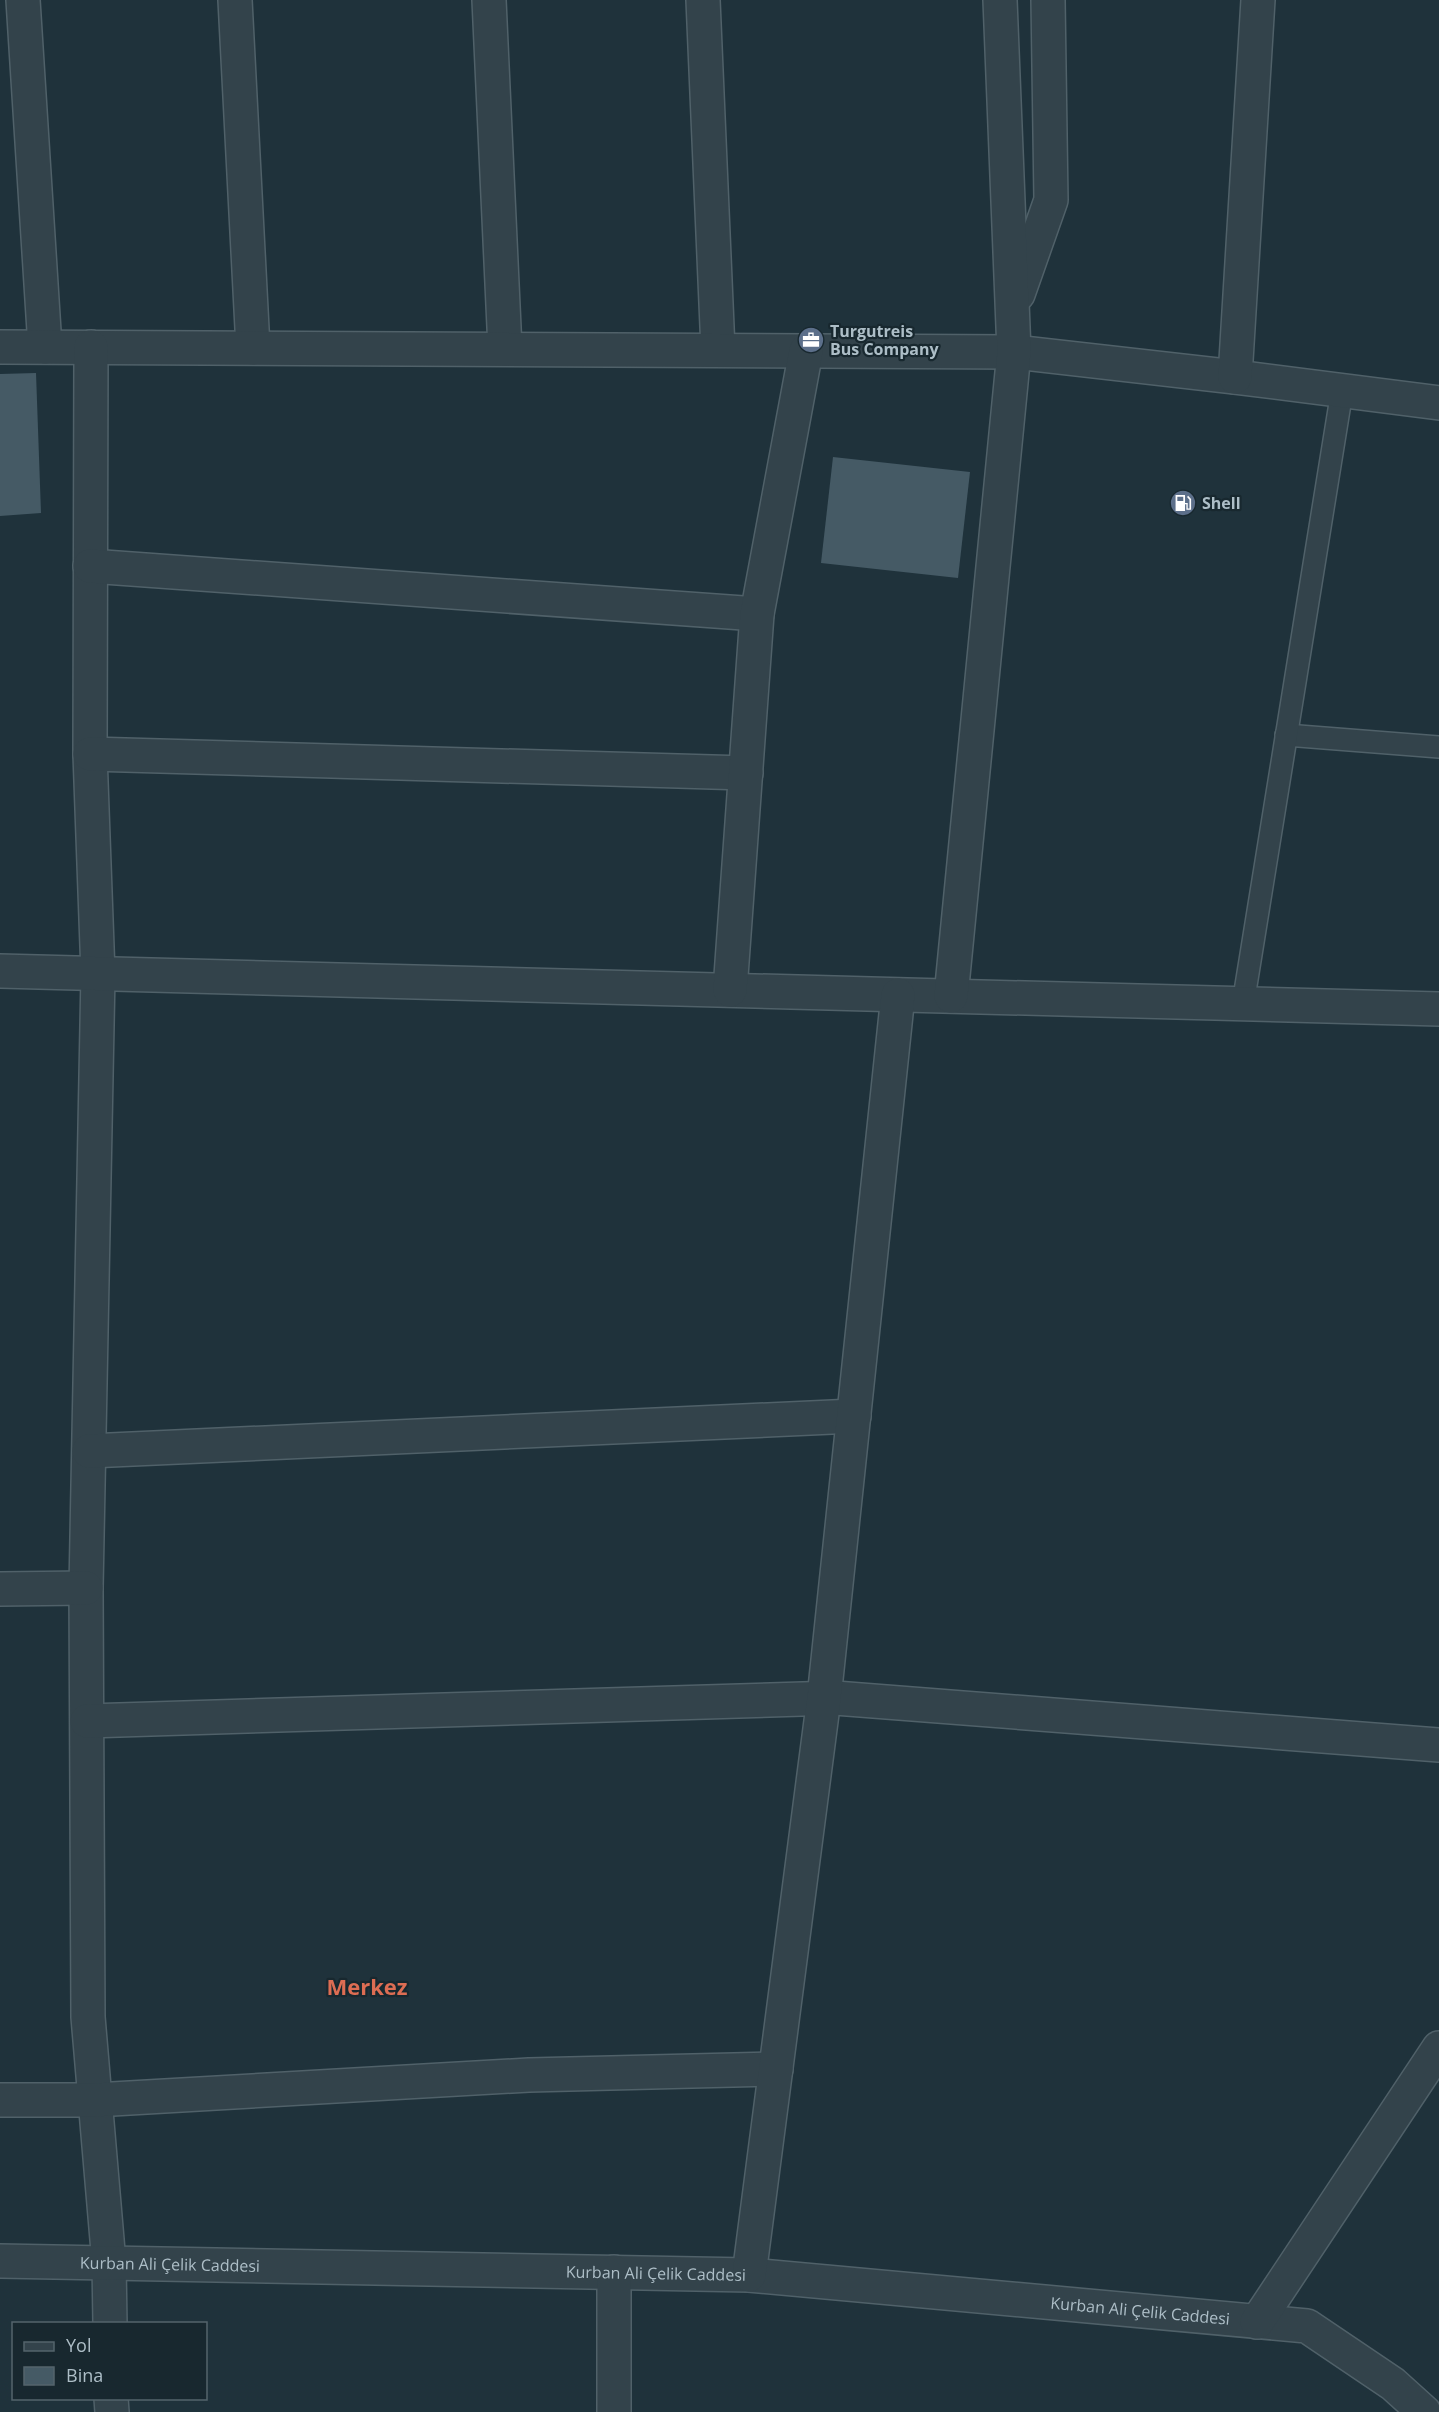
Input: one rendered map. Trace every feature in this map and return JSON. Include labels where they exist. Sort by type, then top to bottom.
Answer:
[{"type":"street","points":[[23,0],[45,347]]},
{"type":"street","points":[[235,0],[253,348]]},
{"type":"street","points":[[489,0],[505,349]]},
{"type":"street","points":[[704,0],[718,350]]},
{"type":"street","points":[[951,996],[1014,352],[1000,0]]},
{"type":"street","points":[[1012,310],[1051,200],[1048,0]]},
{"type":"street","points":[[1235,377],[1258,0]]},
{"type":"street","points":[[0,347],[1014,352],[1439,403]]},
{"type":"street","points":[[91,347],[90,754],[98,974],[86,1588],[88,2017],[109,2263],[110,2322]]},
{"type":"street","points":[[730,990],[758,614],[806,351]]},
{"type":"street","points":[[90,566],[758,614]]},
{"type":"street","points":[[90,754],[746,773]]},
{"type":"street","points":[[0,971],[1439,1009]]},
{"type":"street","points":[[749,2275],[824,1698],[898,995]]},
{"type":"street","points":[[89,1451],[854,1416]]},
{"type":"street","points":[[0,1589],[86,1588]]},
{"type":"street","points":[[87,1721],[824,1698],[1439,1745]]},
{"type":"street","points":[[1257,2322],[1439,2048]]},
{"type":"street","points":[[0,2100],[95,2100],[529,2075],[776,2069]]},
{"type":"street","name":"Kurban Ali Çelik Caddesi","points":[[0,2261],[749,2275],[1307,2326],[1393,2384],[1424,2412]]},
{"type":"street","points":[[614,2412],[615,2272]]},
{"type":"lane","points":[[1243,1004],[1342,391]]},
{"type":"lane","points":[[1286,735],[1439,747]]},
{"type":"building","points":[[36,373],[41,513],[0,516],[0,374]]},
{"type":"building","points":[[833,457],[970,472],[958,578],[821,563]]},
{"type":"place","name":"Turgutreis Bus Company","points":[[811,340]]},
{"type":"place","name":"Shell","points":[[1183,503]]},
{"type":"district","name":"Merkez","points":[[367,1986]]}]
